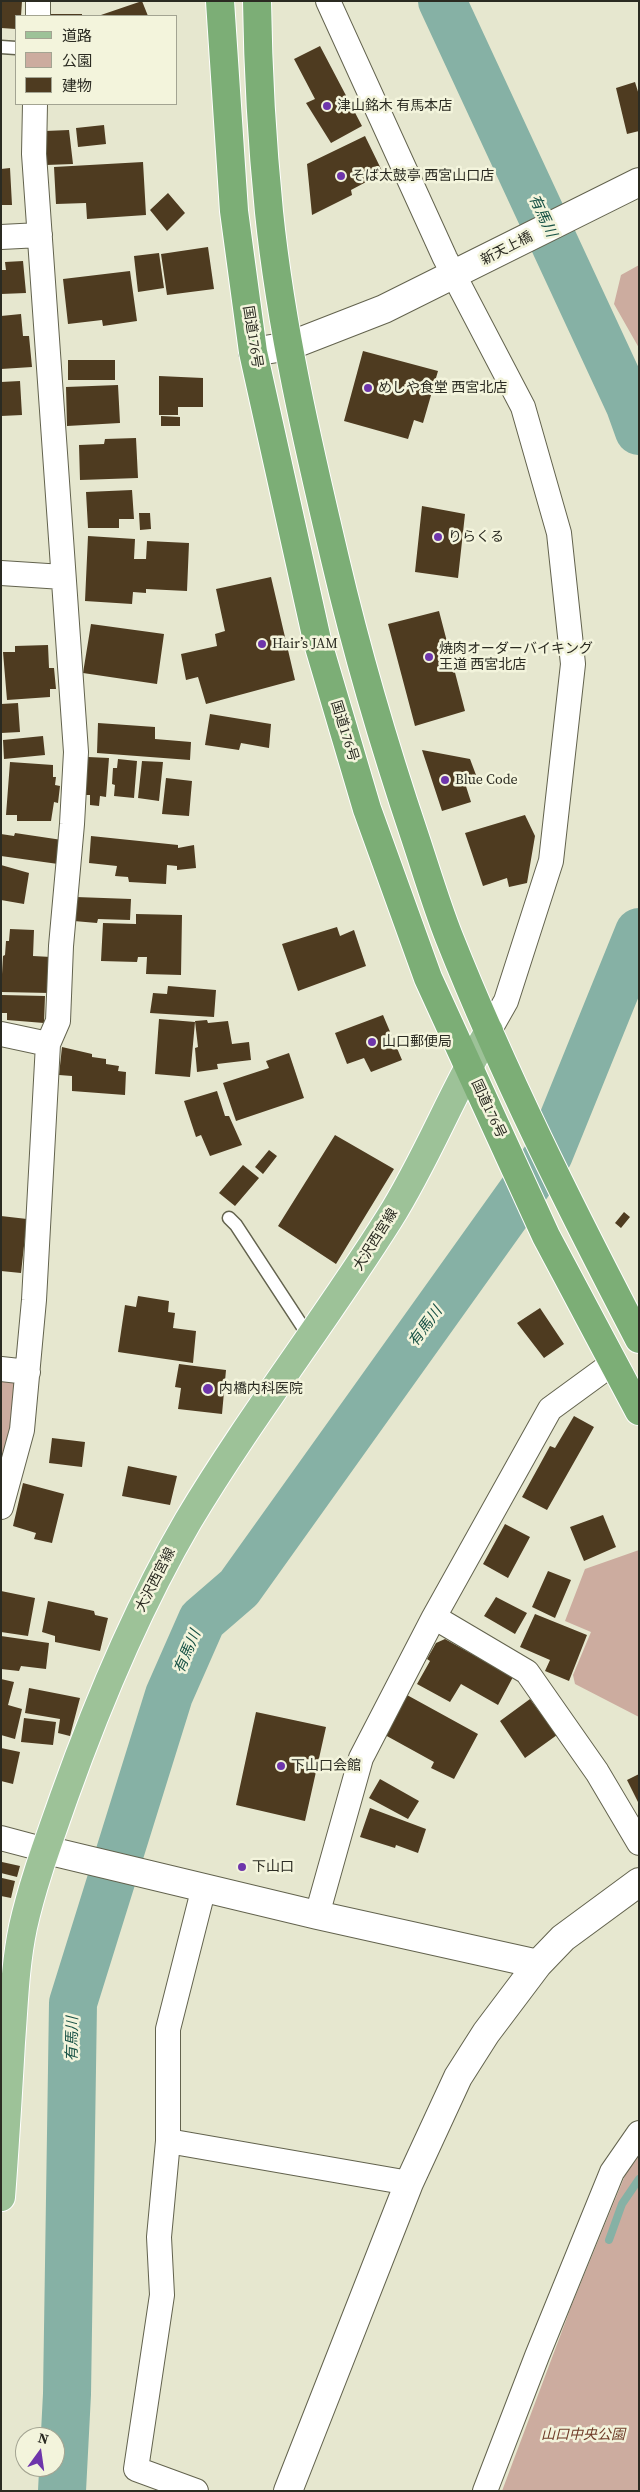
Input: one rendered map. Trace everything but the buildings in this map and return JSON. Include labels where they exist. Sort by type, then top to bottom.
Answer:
[{"type":"highway","name":"国道176号","points":[[220,1],[234,211],[253,352],[317,640],[367,809],[428,978],[546,1236],[639,1411]]},
{"type":"highway","points":[[257,1],[258,81],[269,215],[290,346],[314,473],[358,655],[381,735],[447,932],[499,1056],[566,1198],[639,1339]]},
{"type":"main road","name":"大沢西宮線","points":[[1,2197],[15,1974],[23,1927],[56,1852],[78,1759],[113,1672],[168,1556],[211,1485],[396,1208],[429,1147],[473,1077],[489,1031]]},
{"type":"street","points":[[38,1],[38,15]]},
{"type":"street","points":[[328,1],[460,272],[522,407],[559,533],[573,664],[552,861],[506,1001],[489,1031]]},
{"type":"street","points":[[1,1508],[22,1430],[28,1372],[34,1300],[48,1044],[58,1021],[61,946],[72,824],[76,752],[62,577],[34,154],[35,105]]},
{"type":"street","name":"新天上橋","points":[[253,352],[290,346],[384,309],[639,182]]},
{"type":"street","points":[[1,237],[40,235]]},
{"type":"street","points":[[1,573],[62,577]]},
{"type":"street","points":[[1,1034],[48,1044]]},
{"type":"street","points":[[317,1915],[361,1758],[434,1617],[550,1409],[613,1363]]},
{"type":"street","points":[[1,1368],[28,1372]]},
{"type":"street","points":[[434,1617],[527,1672],[598,1772],[639,1843]]},
{"type":"street","points":[[1,1838],[317,1915],[538,1964]]},
{"type":"street","points":[[288,2491],[408,2183],[458,2077],[486,2033],[538,1964],[563,1938],[639,1882]]},
{"type":"street","points":[[196,2491],[136,2469],[162,2295],[159,2237],[168,2141],[168,2029],[204,1887]]},
{"type":"street","points":[[485,2491],[537,2356],[612,2172],[639,2133]]},
{"type":"street","points":[[168,2141],[408,2183]]},
{"type":"lane","points":[[1,47],[15,48]]},
{"type":"lane","points":[[229,1218],[236,1225],[310,1338]]},
{"type":"green space","points":[[639,265],[639,348],[614,304],[621,275]]},
{"type":"green space","points":[[1,1376],[18,1384],[5,1456],[1,1455]]},
{"type":"green space","points":[[639,1550],[639,1717],[575,1684],[573,1675],[591,1632],[565,1621],[585,1569]]},
{"type":"green space","name":"山口中央公園","points":[[639,2156],[639,2491],[502,2491],[571,2307],[626,2173]]},
{"type":"waterway","name":"有馬川","points":[[442,1],[630,406],[639,431]]},
{"type":"waterway","name":"有馬川","points":[[62,2491],[67,2394],[73,2003],[169,1695],[202,1620],[239,1588],[549,1154],[639,932]]},
{"type":"waterway","points":[[609,2240],[622,2204],[639,2179]]},
{"type":"place","name":"津山銘木 有馬本店","points":[[327,106]]},
{"type":"place","name":"そば太鼓亭 西宮山口店","points":[[341,176]]},
{"type":"place","name":"めしや食堂 西宮北店","points":[[368,388]]},
{"type":"place","name":"りらくる","points":[[438,537]]},
{"type":"place","name":"Hair’s JAM","points":[[262,644]]},
{"type":"place","name":"焼肉オーダーバイキング 王道 西宮北店","points":[[429,657]]},
{"type":"place","name":"Blue Code","points":[[445,780]]},
{"type":"place","name":"山口郵便局","points":[[372,1042]]},
{"type":"place","name":"内橋内科医院","points":[[208,1389]]},
{"type":"place","name":"下山口会館","points":[[281,1766]]},
{"type":"place","name":"下山口","points":[[242,1867]]}]
